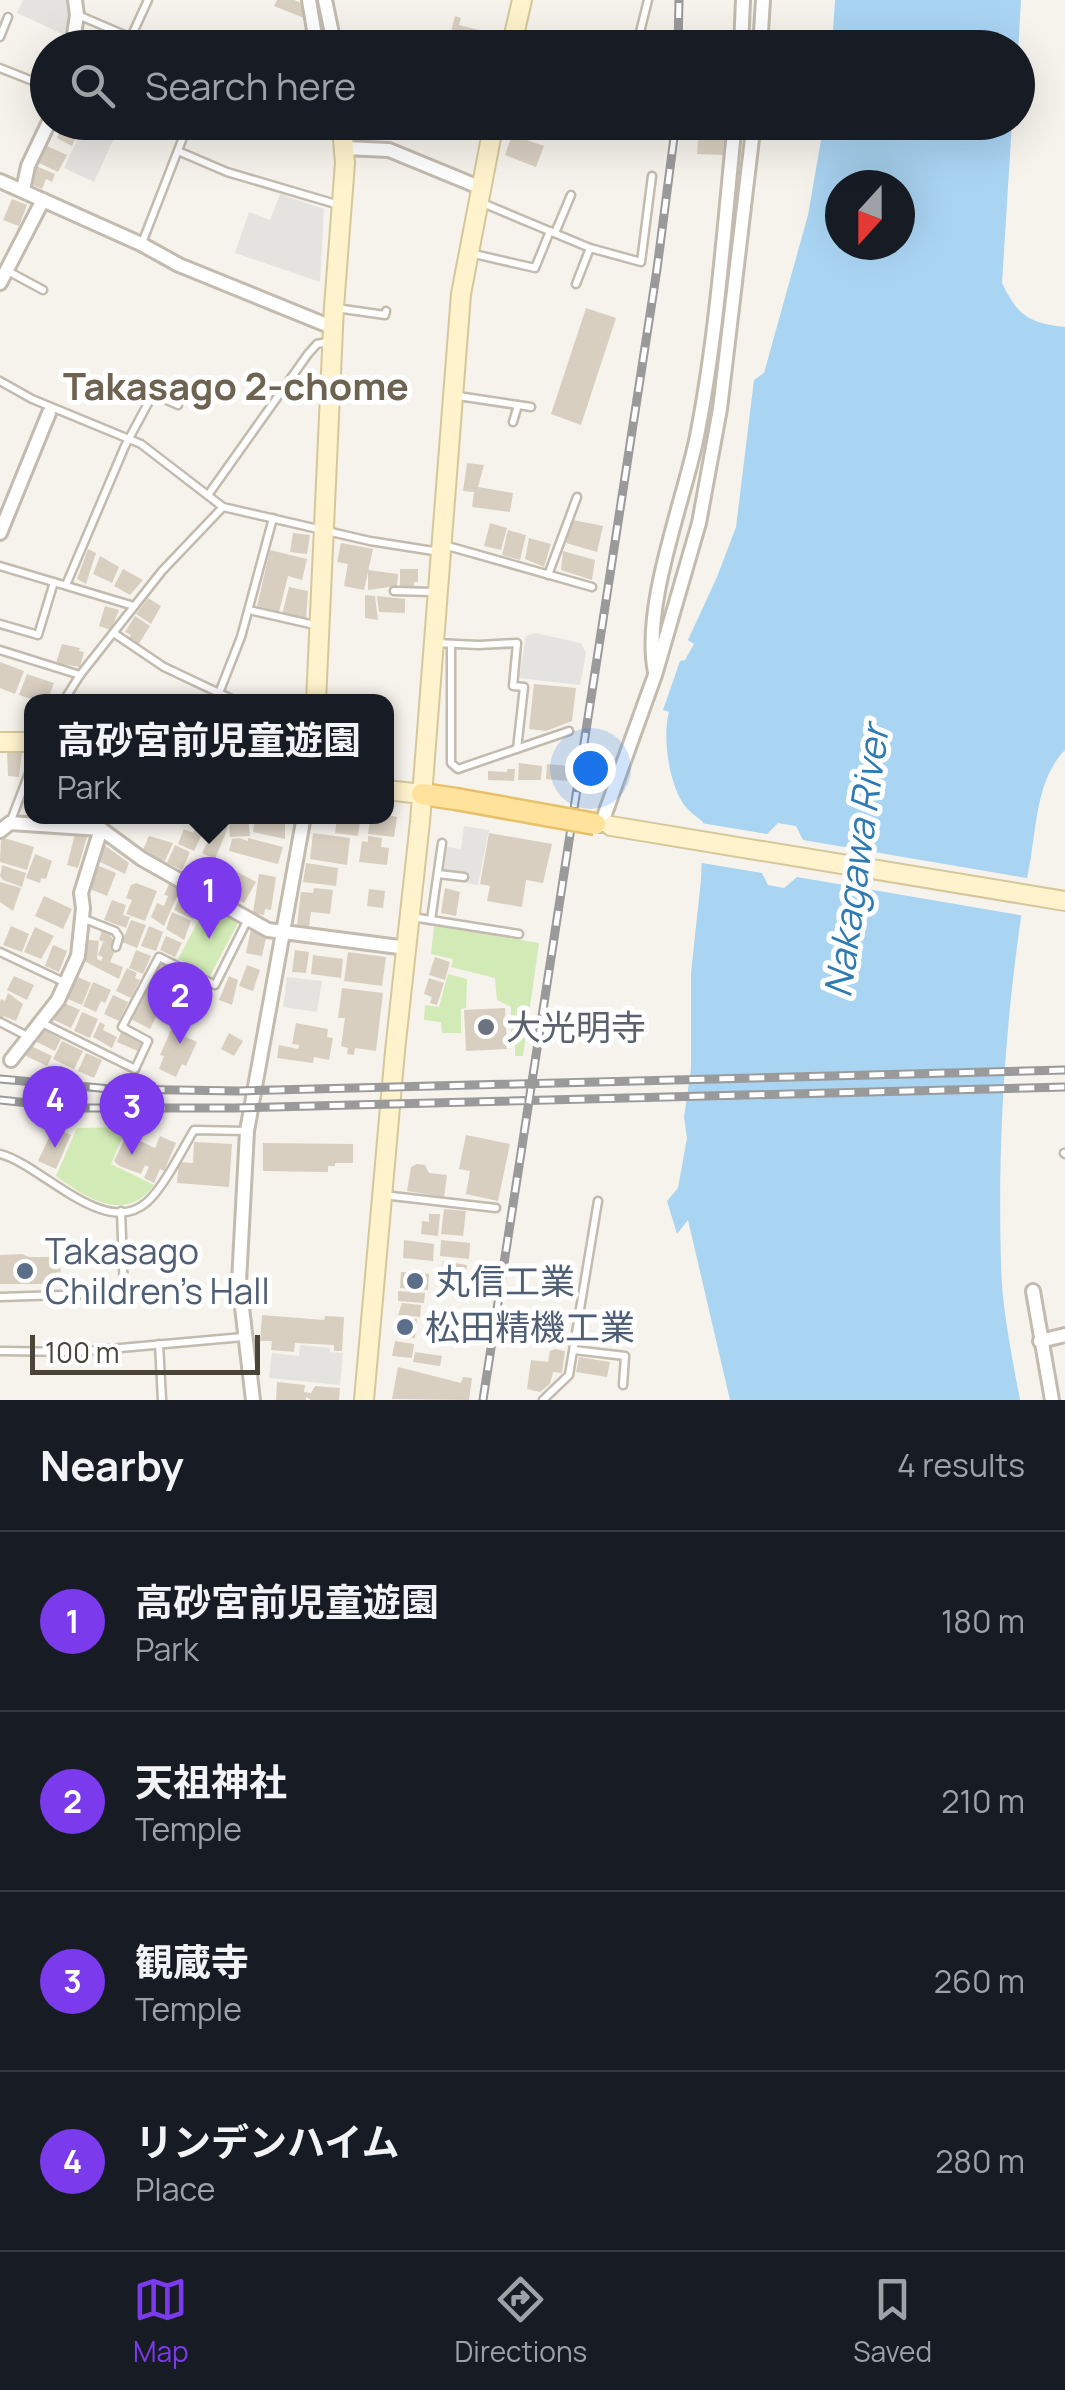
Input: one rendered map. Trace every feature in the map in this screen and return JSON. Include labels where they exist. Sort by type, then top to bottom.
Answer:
[{"type":"main road","points":[[422,794],[603,825]]},
{"type":"street","points":[[308,0],[314,30]]},
{"type":"street","points":[[326,0],[332,30]]},
{"type":"street","points":[[515,30],[522,0]]},
{"type":"street","points":[[742,30],[744,0]]},
{"type":"street","points":[[761,30],[763,0]]},
{"type":"street","points":[[23,190],[28,166],[40,140]]},
{"type":"street","points":[[317,694],[343,140]]},
{"type":"street","points":[[364,1400],[422,794],[442,643],[438,592],[452,396],[468,252],[490,140]]},
{"type":"street","points":[[655,675],[650,652],[659,593],[696,439],[733,140]]},
{"type":"street","points":[[752,140],[709,476],[689,563],[655,675],[603,825],[1041,899],[1064,900],[1065,886]]},
{"type":"street","points":[[345,148],[388,150],[478,194]]},
{"type":"street","points":[[0,181],[333,334]]},
{"type":"street","points":[[3,276],[43,200]]},
{"type":"street","points":[[0,533],[50,410]]},
{"type":"street","points":[[394,791],[422,794]]},
{"type":"street","points":[[8,1057],[42,1023],[78,956],[81,894],[93,824]]},
{"type":"street","points":[[5,827],[93,824],[142,858],[268,930],[408,948]]},
{"type":"street","points":[[253,1400],[239,1282],[247,1131],[302,824]]},
{"type":"street","points":[[1033,1291],[1052,1400]]},
{"type":"street","points":[[1040,1341],[1065,1335]]},
{"type":"lane","points":[[133,30],[148,0]]},
{"type":"lane","points":[[640,30],[648,0]]},
{"type":"lane","points":[[76,7],[117,30]]},
{"type":"lane","points":[[0,37],[8,16]]},
{"type":"lane","points":[[0,68],[30,79]]},
{"type":"lane","points":[[141,244],[182,140]]},
{"type":"lane","points":[[178,152],[227,172],[340,206]]},
{"type":"lane","points":[[478,194],[590,248],[641,262],[652,176]]},
{"type":"lane","points":[[468,252],[535,268],[571,195]]},
{"type":"lane","points":[[576,284],[590,248]]},
{"type":"lane","points":[[3,276],[43,290]]},
{"type":"lane","points":[[334,307],[385,315],[386,311]]},
{"type":"lane","points":[[208,495],[308,354],[333,334]]},
{"type":"lane","points":[[0,382],[50,410],[131,438],[223,507],[370,541],[441,548],[592,587]]},
{"type":"lane","points":[[66,585],[153,394],[178,405]]},
{"type":"lane","points":[[452,396],[530,407]]},
{"type":"lane","points":[[514,422],[518,405]]},
{"type":"lane","points":[[548,574],[577,497]]},
{"type":"lane","points":[[68,694],[162,571],[223,507]]},
{"type":"lane","points":[[115,634],[164,667],[219,693],[248,610],[273,518]]},
{"type":"lane","points":[[0,566],[134,606]]},
{"type":"lane","points":[[0,624],[38,635],[54,582]]},
{"type":"lane","points":[[394,590],[438,592]]},
{"type":"lane","points":[[248,610],[321,626]]},
{"type":"lane","points":[[517,748],[524,687],[513,686],[516,643],[442,643],[451,764],[458,769],[569,731]]},
{"type":"lane","points":[[0,650],[80,675]]},
{"type":"lane","points":[[5,827],[24,785]]},
{"type":"lane","points":[[431,920],[442,843]]},
{"type":"lane","points":[[438,874],[464,877]]},
{"type":"lane","points":[[410,917],[519,934]]},
{"type":"lane","points":[[82,918],[115,931],[119,937],[116,947]]},
{"type":"lane","points":[[42,1023],[134,1069],[148,1042],[122,1028],[160,957],[214,985],[248,918]]},
{"type":"lane","points":[[0,952],[66,984]]},
{"type":"lane","points":[[0,1022],[30,1038]]},
{"type":"lane","points":[[0,1154],[22,1162],[93,1207],[121,1211],[138,1208],[150,1200],[194,1130],[247,1131]]},
{"type":"lane","points":[[382,1194],[496,1208]]},
{"type":"lane","points":[[543,1400],[569,1375],[598,1201]]},
{"type":"lane","points":[[0,1297],[124,1294],[121,1211]]},
{"type":"lane","points":[[0,1351],[76,1352],[244,1337]]},
{"type":"lane","points":[[159,1344],[162,1400]]},
{"type":"lane","points":[[574,1350],[624,1356],[622,1385]]},
{"type":"green space","points":[[209,901],[240,919],[210,976],[178,959]]},
{"type":"green space","points":[[434,926],[539,943],[523,1056],[515,1056],[515,1046],[511,1044],[511,1007],[497,1000],[495,978],[451,967],[453,959],[431,954]]},
{"type":"green space","points":[[448,974],[467,979],[461,1033],[442,1033],[441,1022],[424,1020],[425,1005],[439,1007]]},
{"type":"green space","points":[[127,1127],[111,1164],[154,1185],[143,1197],[119,1205],[106,1203],[56,1176],[77,1128]]},
{"type":"shaded area","points":[[23,0],[69,0],[72,17],[69,30],[54,30],[17,13]]},
{"type":"shaded area","points":[[77,140],[113,140],[94,182],[64,168]]},
{"type":"shaded area","points":[[280,194],[324,209],[320,282],[235,253],[249,212],[270,220]]},
{"type":"shaded area","points":[[535,633],[581,643],[586,653],[580,685],[519,678],[526,636]]},
{"type":"shaded area","points":[[464,826],[489,830],[478,885],[443,879],[447,847],[461,849]]},
{"type":"shaded area","points":[[287,977],[322,981],[317,1012],[283,1007]]},
{"type":"shaded area","points":[[300,1345],[343,1353],[340,1385],[269,1378],[272,1353],[299,1356]]},
{"type":"water","points":[[835,0],[1021,0],[1019,30],[833,30]]},
{"type":"water","name":"Nakagawa River","points":[[821,140],[1011,140],[1002,283],[1026,316],[1065,327],[1065,750],[1049,773],[1037,814],[1016,957],[1002,1111],[1002,1282],[1020,1400],[730,1400],[688,1220],[677,1234],[667,1201],[678,1188],[687,1138],[684,1117],[691,1069],[691,973],[703,822],[685,806],[675,786],[667,747],[669,712],[663,710],[680,661],[685,660],[694,644],[688,640],[736,527],[754,380],[764,373],[808,215]]},
{"type":"pier","points":[[695,822],[767,834],[778,823],[796,826],[803,840],[1032,879],[1025,916],[797,877],[784,888],[768,885],[762,873],[696,862]]},
{"type":"building","points":[[277,0],[304,4],[304,18],[274,6]]},
{"type":"building","points":[[455,16],[461,18],[459,25],[479,30],[452,30]]},
{"type":"building","points":[[510,140],[544,146],[536,167],[505,155]]},
{"type":"building","points":[[698,140],[724,140],[723,155],[697,154]]},
{"type":"building","points":[[47,146],[67,155],[58,172],[39,163]]},
{"type":"building","points":[[36,166],[55,174],[52,182],[46,179],[42,189],[28,183]]},
{"type":"building","points":[[12,199],[27,205],[19,226],[3,220]]},
{"type":"building","points":[[586,308],[616,318],[581,425],[551,414]]},
{"type":"building","points":[[467,463],[484,465],[478,487],[513,493],[510,512],[472,507],[474,492],[463,491]]},
{"type":"building","points":[[573,520],[603,526],[597,552],[566,543]]},
{"type":"building","points":[[490,523],[507,528],[501,550],[484,546]]},
{"type":"building","points":[[508,530],[526,535],[520,560],[502,555]]},
{"type":"building","points":[[293,533],[310,535],[307,554],[290,552]]},
{"type":"building","points":[[529,538],[551,544],[544,567],[525,559]]},
{"type":"building","points":[[341,543],[373,549],[364,590],[344,586],[348,564],[337,562]]},
{"type":"building","points":[[88,549],[96,553],[86,584],[77,579]]},
{"type":"building","points":[[270,550],[307,559],[302,580],[288,576],[279,612],[257,606]]},
{"type":"building","points":[[563,551],[595,560],[592,580],[561,570]]},
{"type":"building","points":[[100,556],[119,567],[112,583],[93,574]]},
{"type":"building","points":[[123,569],[143,580],[130,595],[114,586]]},
{"type":"building","points":[[400,569],[418,569],[418,582],[414,586],[400,586]]},
{"type":"building","points":[[368,570],[398,574],[397,586],[368,590]]},
{"type":"building","points":[[289,587],[308,591],[306,620],[282,615]]},
{"type":"building","points":[[365,595],[375,596],[378,620],[365,618]]},
{"type":"building","points":[[377,596],[405,599],[405,613],[379,612]]},
{"type":"building","points":[[148,598],[161,606],[151,624],[136,614]]},
{"type":"building","points":[[105,606],[119,610],[111,630],[99,626]]},
{"type":"building","points":[[135,616],[150,626],[138,645],[125,632]]},
{"type":"building","points":[[62,644],[84,652],[80,667],[56,663]]},
{"type":"building","points":[[0,662],[24,671],[15,694],[0,688]]},
{"type":"building","points":[[27,674],[54,683],[50,694],[19,695]]},
{"type":"building","points":[[534,684],[576,688],[572,721],[546,731],[529,729]]},
{"type":"building","points":[[7,751],[22,751],[19,777],[8,776]]},
{"type":"building","points":[[519,763],[542,766],[541,780],[518,780]]},
{"type":"building","points":[[547,764],[568,766],[567,781],[546,779]]},
{"type":"building","points":[[515,769],[514,781],[488,780],[488,771]]},
{"type":"building","points":[[397,817],[394,837],[368,834],[370,824],[394,824]]},
{"type":"building","points":[[197,824],[207,824],[194,851],[178,844],[184,829],[193,833]]},
{"type":"building","points":[[216,824],[228,827],[215,859],[202,853]]},
{"type":"building","points":[[229,824],[249,824],[250,836],[230,837]]},
{"type":"building","points":[[254,824],[285,824],[285,839],[253,832]]},
{"type":"building","points":[[336,824],[360,824],[358,836],[335,833]]},
{"type":"building","points":[[313,833],[350,838],[347,865],[310,859]]},
{"type":"building","points":[[489,833],[552,844],[543,883],[526,880],[522,907],[487,901],[490,886],[480,884]]},
{"type":"building","points":[[75,834],[87,837],[78,868],[67,865]]},
{"type":"building","points":[[149,836],[173,843],[165,861],[142,852]]},
{"type":"building","points":[[368,836],[382,838],[381,847],[389,848],[387,865],[359,862],[362,841],[368,842]]},
{"type":"building","points":[[1,837],[34,847],[27,870],[0,862]]},
{"type":"building","points":[[232,839],[283,847],[278,864],[229,851]]},
{"type":"building","points":[[103,844],[129,863],[125,874],[96,860]]},
{"type":"building","points":[[175,845],[190,852],[182,870],[167,863]]},
{"type":"building","points":[[35,854],[52,861],[46,879],[41,878],[40,883],[26,878]]},
{"type":"building","points":[[219,862],[256,882],[244,903],[208,883]]},
{"type":"building","points":[[306,863],[338,868],[336,886],[303,882]]},
{"type":"building","points":[[2,865],[26,873],[22,887],[3,880]]},
{"type":"building","points":[[99,866],[116,873],[107,896],[90,889]]},
{"type":"building","points":[[259,874],[276,877],[271,910],[265,909],[264,915],[253,913]]},
{"type":"building","points":[[0,882],[21,888],[13,911],[0,902]]},
{"type":"building","points":[[170,882],[181,887],[164,926],[151,917],[157,903],[164,906]]},
{"type":"building","points":[[136,883],[157,891],[145,921],[126,914],[132,900],[126,898],[131,885]]},
{"type":"building","points":[[314,888],[333,890],[330,914],[311,912],[309,927],[297,925],[301,892],[313,893]]},
{"type":"building","points":[[445,888],[460,892],[456,916],[441,913]]},
{"type":"building","points":[[184,889],[203,897],[193,919],[174,910]]},
{"type":"building","points":[[369,889],[385,891],[383,908],[367,906]]},
{"type":"building","points":[[44,896],[72,909],[63,929],[35,916]]},
{"type":"building","points":[[112,900],[126,905],[123,915],[130,917],[126,928],[104,920]]},
{"type":"building","points":[[172,912],[191,921],[184,940],[166,929]]},
{"type":"building","points":[[131,920],[146,925],[137,948],[122,942]]},
{"type":"building","points":[[11,926],[29,934],[22,952],[3,945]]},
{"type":"building","points":[[149,926],[163,932],[156,951],[141,946]]},
{"type":"building","points":[[35,927],[54,936],[41,959],[24,952]]},
{"type":"building","points":[[251,929],[267,933],[262,956],[246,953]]},
{"type":"building","points":[[102,930],[113,940],[110,949],[115,951],[110,962],[123,967],[119,979],[80,959],[84,939],[99,941],[97,959],[101,961],[103,957],[98,955],[103,942],[107,943],[99,940]]},
{"type":"building","points":[[166,936],[182,943],[175,957],[160,950]]},
{"type":"building","points":[[53,945],[67,951],[59,972],[45,966]]},
{"type":"building","points":[[136,950],[151,956],[143,974],[129,968]]},
{"type":"building","points":[[295,950],[309,952],[306,973],[292,972]]},
{"type":"building","points":[[348,952],[386,957],[382,986],[344,981]]},
{"type":"building","points":[[313,955],[343,959],[341,978],[311,974]]},
{"type":"building","points":[[435,957],[450,962],[445,980],[429,975]]},
{"type":"building","points":[[161,962],[180,973],[174,985],[154,974]]},
{"type":"building","points":[[247,965],[260,970],[253,991],[239,986]]},
{"type":"building","points":[[127,968],[137,973],[135,978],[140,980],[131,998],[116,991]]},
{"type":"building","points":[[183,973],[204,988],[188,1010],[191,1012],[182,1028],[160,1016]]},
{"type":"building","points":[[73,975],[91,983],[82,1005],[63,997]]},
{"type":"building","points":[[14,976],[34,985],[27,1000],[7,990]]},
{"type":"building","points":[[229,976],[238,980],[232,1005],[219,1000]]},
{"type":"building","points":[[429,978],[444,983],[437,1005],[424,994]]},
{"type":"building","points":[[93,982],[111,990],[96,1012],[83,1006]]},
{"type":"building","points":[[342,988],[383,993],[376,1051],[355,1048],[354,1055],[347,1054],[348,1048],[341,1046],[345,1018],[338,1018]]},
{"type":"building","points":[[147,989],[165,999],[150,1029],[131,1019]]},
{"type":"building","points":[[8,993],[23,1004],[16,1021],[3,1016],[0,1023],[0,1002],[5,1001]]},
{"type":"building","points":[[113,995],[128,1002],[119,1021],[104,1014]]},
{"type":"building","points":[[60,1001],[80,1010],[71,1028],[52,1019]]},
{"type":"building","points":[[505,1008],[507,1049],[466,1051],[464,1010]]},
{"type":"building","points":[[82,1012],[98,1019],[90,1038],[74,1031]]},
{"type":"building","points":[[100,1022],[105,1025],[103,1030],[117,1037],[112,1048],[93,1037]]},
{"type":"building","points":[[296,1023],[328,1029],[327,1037],[333,1038],[329,1060],[314,1057],[313,1063],[277,1058],[279,1045],[298,1049],[299,1045],[292,1044]]},
{"type":"building","points":[[41,1028],[61,1039],[55,1051],[35,1041]]},
{"type":"building","points":[[122,1030],[143,1040],[138,1051],[117,1042]]},
{"type":"building","points":[[171,1030],[197,1042],[176,1077],[159,1069],[164,1056],[160,1055]]},
{"type":"building","points":[[229,1033],[243,1041],[234,1056],[221,1049]]},
{"type":"building","points":[[62,1041],[83,1051],[74,1069],[53,1059]]},
{"type":"building","points":[[31,1046],[52,1056],[47,1066],[26,1056]]},
{"type":"building","points":[[86,1053],[102,1060],[94,1078],[78,1071]]},
{"type":"building","points":[[54,1127],[71,1135],[56,1169],[38,1161]]},
{"type":"building","points":[[466,1135],[510,1144],[498,1201],[466,1194],[470,1171],[459,1169]]},
{"type":"building","points":[[160,1136],[176,1143],[154,1183],[144,1178],[149,1167],[145,1165],[141,1174],[114,1161],[125,1138],[155,1148]]},
{"type":"building","points":[[194,1142],[232,1144],[229,1187],[177,1183],[179,1162],[193,1163]]},
{"type":"building","points":[[263,1143],[353,1144],[353,1163],[335,1163],[328,1166],[328,1172],[263,1171]]},
{"type":"building","points":[[425,1165],[429,1173],[447,1175],[444,1197],[407,1191],[411,1167]]},
{"type":"building","points":[[444,1209],[466,1211],[463,1236],[441,1234]]},
{"type":"building","points":[[429,1214],[440,1214],[438,1236],[421,1234],[422,1221],[429,1222]]},
{"type":"building","points":[[404,1240],[434,1244],[433,1261],[403,1258]]},
{"type":"building","points":[[441,1240],[470,1243],[469,1259],[440,1256]]},
{"type":"building","points":[[0,1255],[60,1257],[61,1284],[0,1284]]},
{"type":"building","points":[[443,1261],[467,1265],[465,1279],[441,1276]]},
{"type":"building","points":[[401,1272],[429,1274],[428,1290],[400,1288]]},
{"type":"building","points":[[398,1291],[425,1293],[424,1303],[398,1301]]},
{"type":"building","points":[[402,1303],[421,1305],[420,1317],[398,1315]]},
{"type":"building","points":[[262,1315],[324,1320],[325,1316],[344,1317],[342,1351],[334,1351],[334,1345],[295,1343],[294,1352],[271,1350],[272,1341],[260,1341]]},
{"type":"building","points":[[398,1317],[417,1319],[415,1338],[396,1336]]},
{"type":"building","points":[[395,1341],[414,1344],[412,1358],[392,1356]]},
{"type":"building","points":[[550,1351],[565,1351],[562,1373],[553,1372],[550,1384],[540,1392],[527,1389],[531,1360],[548,1362]]},
{"type":"building","points":[[415,1352],[442,1356],[440,1366],[413,1362]]},
{"type":"building","points":[[579,1357],[610,1362],[607,1377],[576,1372]]},
{"type":"building","points":[[398,1367],[461,1383],[463,1377],[472,1378],[469,1400],[392,1399]]},
{"type":"building","points":[[277,1382],[305,1385],[304,1392],[311,1393],[315,1386],[340,1388],[339,1400],[276,1400]]},
{"type":"railway","points":[[678,30],[679,0]]},
{"type":"railway","points":[[483,1400],[674,140]]},
{"type":"railway","points":[[0,1079],[111,1089],[239,1091],[1065,1070]]},
{"type":"railway","points":[[0,1100],[75,1108],[235,1108],[1065,1087]]},
{"type":"place","name":"高砂宮前児童遊園","points":[[209,939]]},
{"type":"place","name":"大光明寺","points":[[486,1027]]},
{"type":"place","name":"天祖神社","points":[[180,1044]]},
{"type":"place","name":"リンデンハイム","points":[[55,1148]]},
{"type":"place","name":"観蔵寺","points":[[132,1155]]},
{"type":"place","name":"Takasago Children's Hall","points":[[25,1271]]},
{"type":"place","name":"丸信工業","points":[[415,1281]]},
{"type":"place","name":"松田精機工業","points":[[405,1327]]},
{"type":"district","name":"Takasago 2-chome","points":[[236,385]]}]
